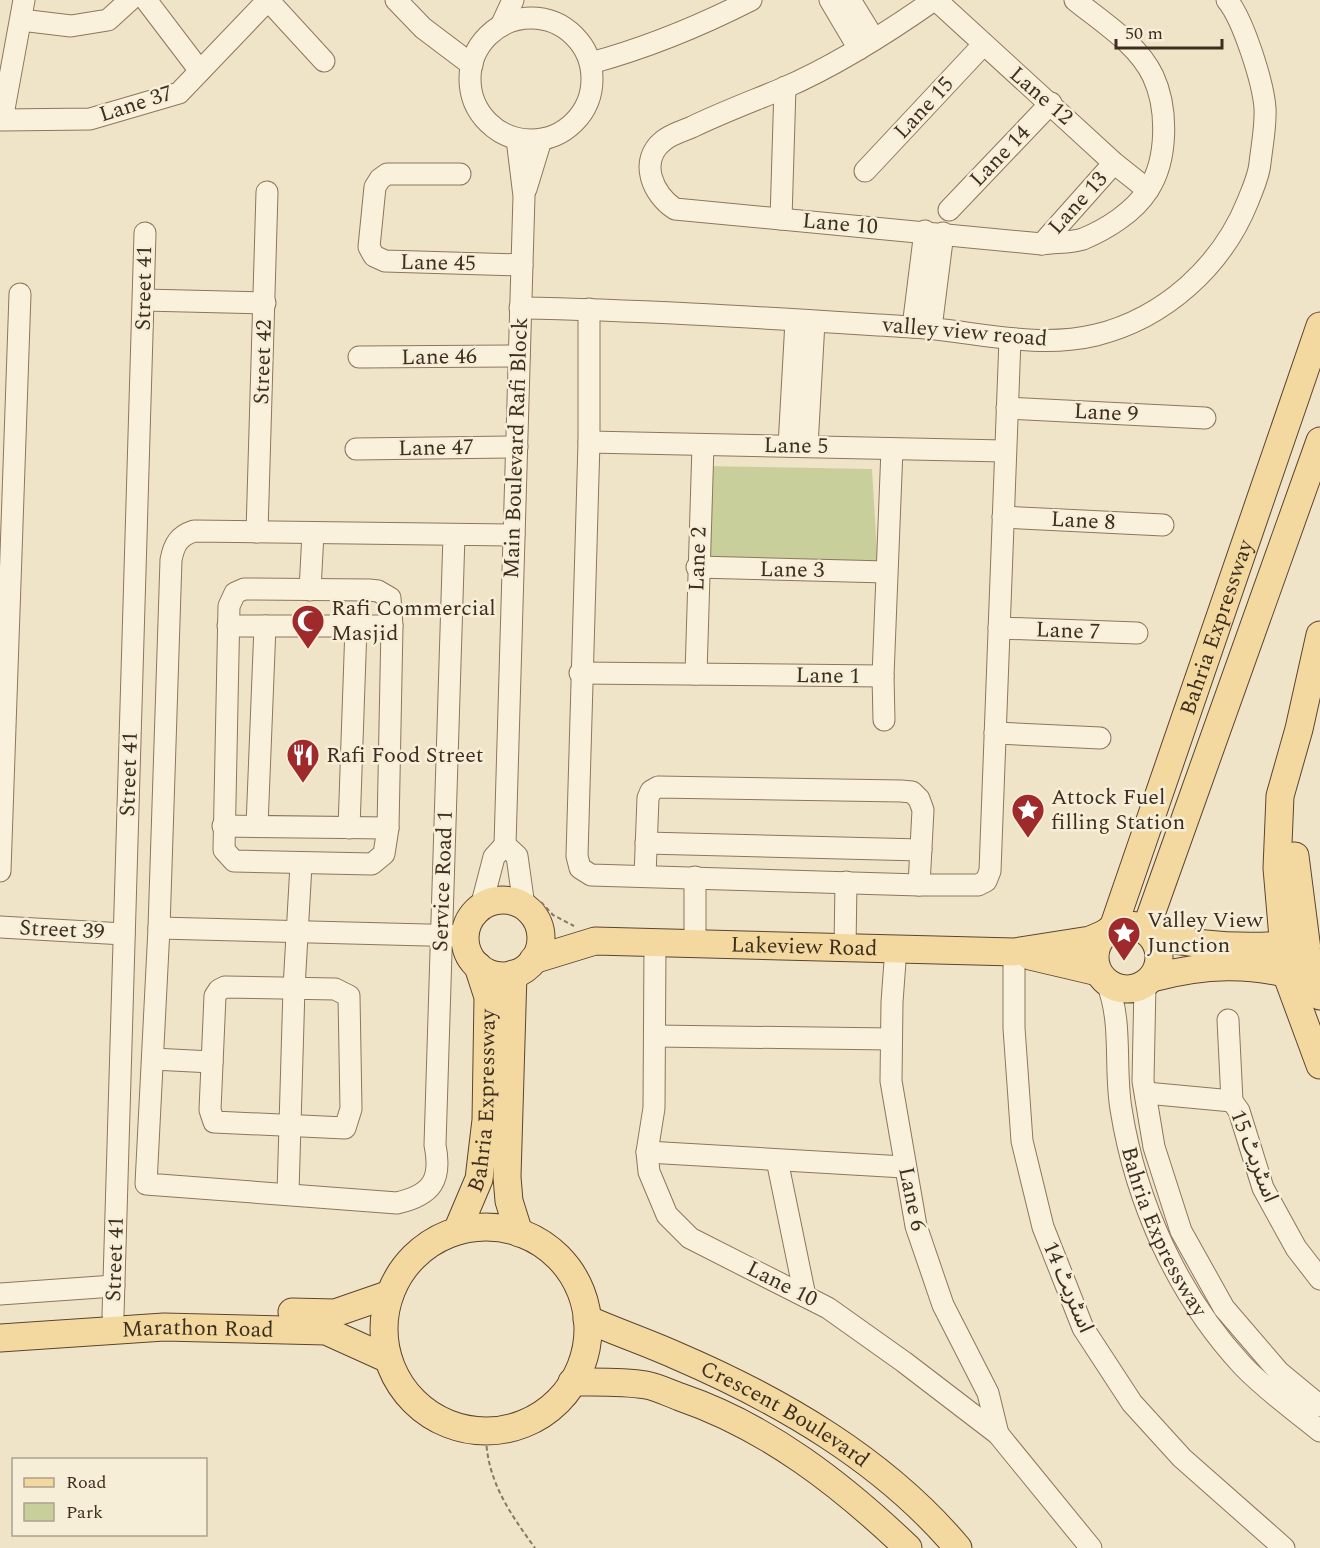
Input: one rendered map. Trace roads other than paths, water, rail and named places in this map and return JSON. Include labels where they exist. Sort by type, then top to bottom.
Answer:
[{"type":"main road","name":"Bahria Expressway","points":[[1108,931],[1320,326]]},
{"type":"main road","name":"Bahria Expressway","points":[[1148,933],[1320,441]]},
{"type":"main road","points":[[1318,989],[1294,944],[1277,868],[1280,796],[1320,634]]},
{"type":"main road","points":[[499,900],[512,901],[531,915],[595,941],[495,975],[478,966],[453,936],[481,907],[499,900]]},
{"type":"main road","points":[[523,967],[540,946],[531,915]]},
{"type":"main road","points":[[1014,952],[1090,940],[1108,931],[1129,925],[1148,933],[1195,944],[1239,947],[1294,944]]},
{"type":"main road","points":[[1102,977],[1095,952],[1108,931]]},
{"type":"main road","points":[[1148,933],[1159,954],[1149,981]]},
{"type":"main road","name":"Lakeview Road","points":[[595,941],[1014,952]]},
{"type":"main road","points":[[1294,944],[1286,973],[1320,1065]]},
{"type":"main road","points":[[1014,952],[1102,977],[1125,989],[1186,969],[1221,965],[1257,966],[1286,973],[1318,989]]},
{"type":"main road","name":"Bahria Expressway","points":[[457,1231],[479,1179],[486,1120],[488,997],[478,966]]},
{"type":"main road","name":"Bahria Expressway","points":[[519,1233],[508,1201],[507,1177],[523,967]]},
{"type":"main road","points":[[499,1228],[537,1241],[566,1266],[583,1300],[587,1319],[586,1341],[582,1362],[572,1382],[556,1402],[535,1418],[511,1428],[486,1431],[460,1428],[436,1418],[422,1408],[399,1383],[388,1359],[384,1326],[390,1294],[406,1266],[416,1254],[429,1244],[457,1231],[499,1228]]},
{"type":"main road","name":"Marathon Road","points":[[0,1325],[149,1312],[335,1313],[390,1294]]},
{"type":"main road","name":"Crescent Boulevard","points":[[587,1319],[675,1355],[790,1411],[886,1477],[925,1512],[958,1548]]},
{"type":"main road","name":"Marathon Road","points":[[0,1338],[164,1327],[326,1331],[388,1359]]},
{"type":"main road","name":"Crescent Boulevard","points":[[572,1382],[647,1385],[700,1404],[754,1430],[810,1464],[874,1516],[908,1548]]},
{"type":"street","points":[[22,10],[71,26],[108,20],[130,0]]},
{"type":"street","points":[[146,0],[200,71]]},
{"type":"street","points":[[268,0],[324,61]]},
{"type":"street","name":"Lane 37","points":[[22,10],[2,120],[90,119],[179,93],[268,0]]},
{"type":"street","points":[[396,0],[423,28],[472,65]]},
{"type":"street","points":[[501,26],[526,18],[552,21],[574,34],[584,48],[591,63],[592,86],[580,117],[563,132],[541,140],[517,139],[497,131],[482,116],[472,97],[472,65],[482,43],[501,26],[513,0]]},
{"type":"street","points":[[547,0],[552,21]]},
{"type":"street","points":[[591,63],[631,52],[715,18],[751,0]]},
{"type":"street","points":[[830,0],[866,44]]},
{"type":"street","points":[[850,0],[866,44]]},
{"type":"street","name":"Lane 10","points":[[935,0],[866,44],[785,87],[745,102],[663,140],[654,153],[650,169],[653,187],[662,201],[675,209],[1042,244],[1081,240],[1122,218],[1148,190],[1161,154],[1163,113],[1154,76],[1138,53],[1076,0]]},
{"type":"street","name":"Lane 12","points":[[935,0],[1051,103],[1114,163],[1148,190]]},
{"type":"street","name":"valley view reoad","points":[[520,308],[589,309],[922,327],[1010,339],[1058,340],[1086,336],[1133,321],[1168,301],[1205,272],[1238,225],[1259,172],[1265,108],[1251,51],[1227,0]]},
{"type":"street","name":"Lane 15","points":[[865,171],[983,45]]},
{"type":"street","points":[[781,219],[785,87]]},
{"type":"street","name":"Lane 14","points":[[949,210],[1051,103]]},
{"type":"street","points":[[517,139],[524,196]]},
{"type":"street","points":[[524,196],[541,140]]},
{"type":"street","name":"Lane 13","points":[[1042,244],[1114,163]]},
{"type":"street","name":"Lane 45","points":[[460,174],[387,174],[380,179],[375,187],[369,247],[374,256],[385,261],[522,265]]},
{"type":"street","name":"Street 42","points":[[257,532],[267,192]]},
{"type":"street","name":"Main Boulevard Rafi Block","points":[[505,845],[524,196]]},
{"type":"street","points":[[922,327],[934,232]]},
{"type":"street","name":"Street 41","points":[[113,1315],[145,233]]},
{"type":"street","points":[[0,871],[20,294]]},
{"type":"street","points":[[144,300],[265,303]]},
{"type":"street","points":[[589,309],[589,441],[580,673],[577,856],[580,868],[591,875],[919,885],[978,885],[986,880],[990,871],[1010,339]]},
{"type":"street","points":[[798,446],[805,321]]},
{"type":"street","name":"Lane 46","points":[[358,357],[519,356]]},
{"type":"street","name":"Lane 9","points":[[1008,408],[1205,418]]},
{"type":"street","name":"Lane 5","points":[[589,441],[1004,451]]},
{"type":"street","name":"Lane 2","points":[[696,674],[697,567],[703,445]]},
{"type":"street","name":"Lane 47","points":[[356,449],[517,447]]},
{"type":"street","name":"Lane 1","points":[[580,673],[883,676],[892,449]]},
{"type":"street","name":"Lane 8","points":[[1003,517],[1162,525]]},
{"type":"street","points":[[301,865],[299,934],[294,988],[288,1192],[146,1184],[159,928],[171,560],[177,541],[183,535],[194,531],[514,535]]},
{"type":"street","points":[[310,590],[313,533]]},
{"type":"street","name":"Service Road 1","points":[[288,1192],[397,1203],[416,1198],[432,1185],[439,1165],[435,1145],[453,936],[454,535]]},
{"type":"street","name":"Lane 3","points":[[697,567],[886,572]]},
{"type":"street","points":[[244,589],[378,591],[390,598],[392,626],[388,828],[384,854],[372,864],[301,865],[234,861],[224,850],[223,826],[229,606],[235,593],[244,589]]},
{"type":"street","points":[[228,626],[392,626]]},
{"type":"street","points":[[257,826],[265,626]]},
{"type":"street","points":[[349,828],[356,627]]},
{"type":"street","name":"Lane 7","points":[[999,628],[1137,633]]},
{"type":"street","points":[[883,676],[884,720]]},
{"type":"street","points":[[995,733],[1101,738]]},
{"type":"street","points":[[645,876],[648,798],[651,791],[658,787],[866,790],[912,792],[919,800],[923,810],[919,885]]},
{"type":"street","points":[[223,826],[388,828]]},
{"type":"street","points":[[646,843],[921,850]]},
{"type":"street","points":[[481,907],[494,856],[505,845],[517,856],[531,915]]},
{"type":"street","points":[[695,877],[695,944]]},
{"type":"street","points":[[845,948],[846,882]]},
{"type":"street","name":"Street 39","points":[[0,927],[124,934]]},
{"type":"street","points":[[159,928],[299,934],[453,936]]},
{"type":"street","name":"Lane 10","points":[[655,944],[654,1108],[648,1152],[649,1172],[667,1215],[690,1238],[828,1308],[895,1355],[998,1434],[1091,1548]]},
{"type":"street","name":"Lane 6","points":[[896,948],[891,1081],[904,1167],[916,1226],[943,1305],[988,1393],[998,1434]]},
{"type":"street","name":"اسٹریٹ 14","points":[[1014,952],[1014,1028],[1022,1141],[1042,1227],[1083,1328],[1132,1403],[1182,1458],[1284,1548]]},
{"type":"street","name":"Bahria Expressway","points":[[1102,977],[1114,1001],[1121,1108],[1140,1192],[1165,1250],[1200,1313],[1244,1366],[1320,1431]]},
{"type":"street","name":"Bahria Expressway","points":[[1149,981],[1143,1081],[1154,1147],[1181,1231],[1224,1308],[1279,1372],[1320,1406]]},
{"type":"street","points":[[335,989],[349,996],[351,1109],[345,1128],[214,1122],[210,1110],[212,1062],[215,996],[219,990],[335,989]]},
{"type":"street","name":"اسٹریٹ 15","points":[[1228,1020],[1232,1101],[1239,1111],[1263,1188],[1296,1248],[1320,1279]]},
{"type":"street","points":[[655,1036],[891,1039]]},
{"type":"street","points":[[153,1059],[212,1062]]},
{"type":"street","points":[[1146,1093],[1232,1101]]},
{"type":"street","points":[[648,1152],[904,1167]]},
{"type":"street","points":[[777,1160],[805,1296]]},
{"type":"street","points":[[0,1294],[114,1286]]},
{"type":"place","name":"Rafi Commercial Masjid","points":[[308,650]]},
{"type":"place","name":"Rafi Food Street","points":[[303,784]]},
{"type":"place","name":"Attock Fuel filling Station","points":[[1028,839]]},
{"type":"place","name":"Valley View Junction","points":[[1124,962]]}]
